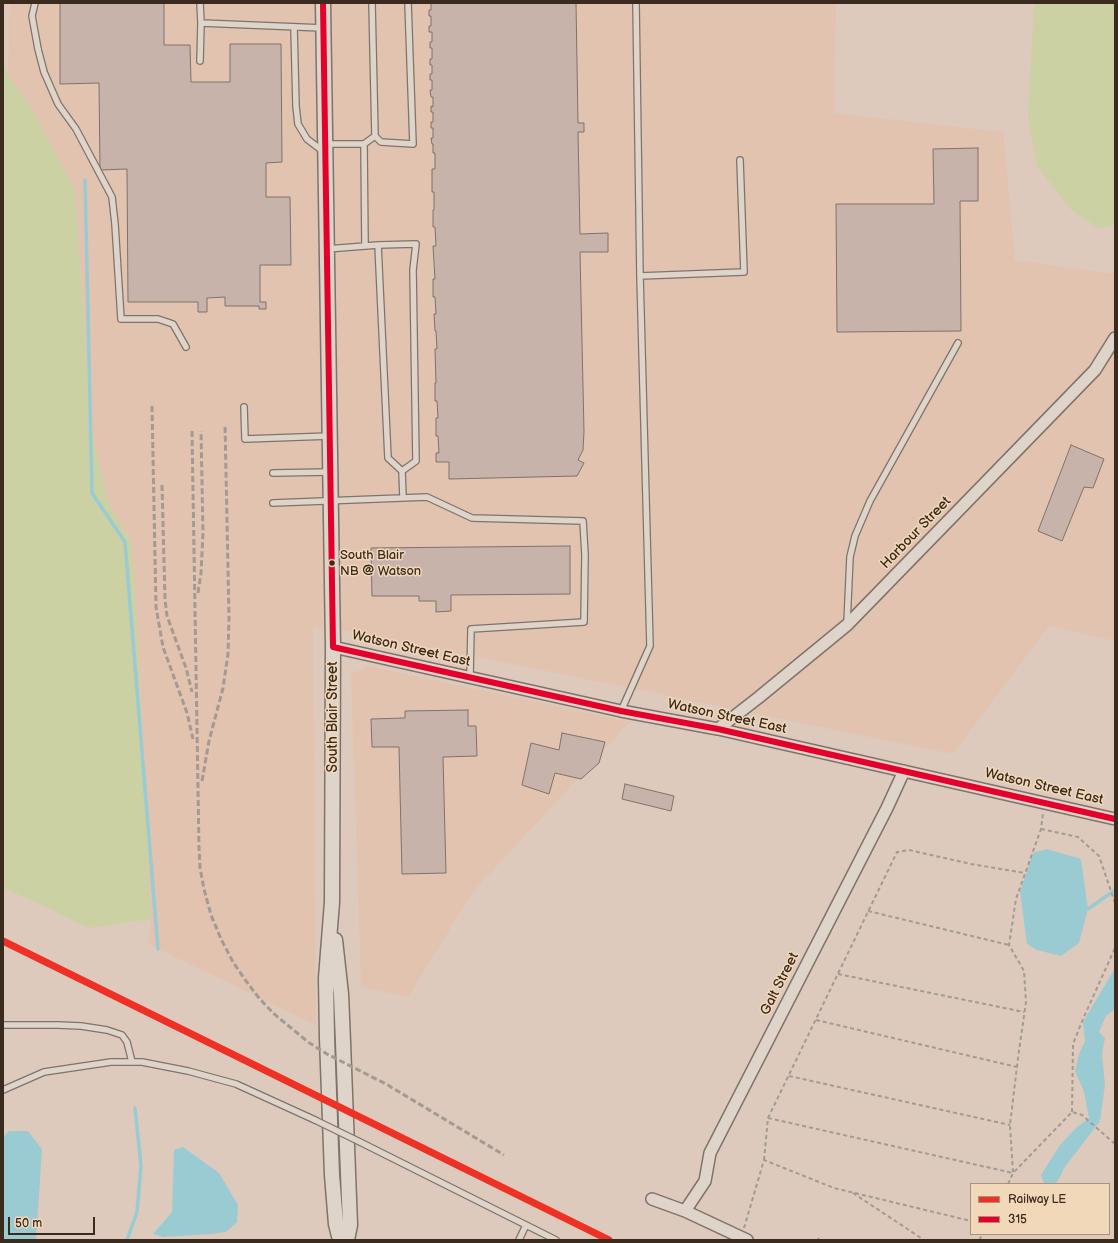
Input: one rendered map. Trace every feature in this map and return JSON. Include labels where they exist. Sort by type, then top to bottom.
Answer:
[{"type":"street","name":"South Blair Street","points":[[323,3],[333,647],[332,902],[326,978],[332,1175],[336,1224],[340,1240]]},
{"type":"street","name":"Harbour Street","points":[[718,729],[847,625],[1096,370],[1115,338]]},
{"type":"street","name":"Watson Street East","points":[[333,647],[620,711],[718,729],[1111,818]]},
{"type":"street","name":"Galt Street","points":[[685,1211],[706,1181],[710,1153],[887,808],[904,771]]},
{"type":"street","name":"South Blair Street","points":[[332,902],[343,1028],[350,1225],[347,1240]]},
{"type":"street","points":[[652,1199],[685,1211],[744,1239]]},
{"type":"lane","points":[[35,3],[32,16],[44,72],[58,104],[76,129],[112,197],[121,319],[158,319],[173,324],[186,347]]},
{"type":"lane","points":[[200,3],[200,60]]},
{"type":"lane","points":[[372,3],[375,136],[381,142],[413,144],[408,3]]},
{"type":"lane","points":[[620,711],[650,646],[640,276],[636,3]]},
{"type":"lane","points":[[200,23],[323,28]]},
{"type":"lane","points":[[294,27],[296,106],[298,124],[307,139],[325,149],[364,144],[375,136]]},
{"type":"lane","points":[[364,144],[365,246]]},
{"type":"lane","points":[[640,276],[744,272],[740,160]]},
{"type":"lane","points":[[327,249],[416,244],[413,270],[416,461],[402,471]]},
{"type":"lane","points":[[378,245],[388,458],[402,471],[403,497]]},
{"type":"lane","points":[[847,625],[850,557],[855,536],[870,501],[958,343]]},
{"type":"lane","points":[[244,407],[245,438],[330,436]]},
{"type":"lane","points":[[273,473],[330,472]]},
{"type":"lane","points":[[273,503],[331,502],[403,497],[427,497],[472,518],[583,521],[585,555],[584,622],[471,629],[470,678]]},
{"type":"lane","points":[[3,1026],[58,1025],[81,1026],[107,1030],[122,1035],[127,1042],[132,1062]]},
{"type":"lane","points":[[3,1090],[44,1072],[111,1062],[142,1062],[188,1071],[236,1084],[315,1120],[556,1240]]},
{"type":"lane","points":[[519,1240],[526,1225]]},
{"type":"path","points":[[1013,1173],[1010,1125],[1016,1067],[1026,1002],[1024,971],[1009,945],[1016,900],[1041,829],[1044,802]]},
{"type":"path","points":[[1041,829],[1078,837],[1099,856],[1115,903]]},
{"type":"path","points":[[744,1239],[764,1160],[768,1118],[897,852],[909,850],[971,864],[1025,873]]},
{"type":"path","points":[[868,910],[1009,945]]},
{"type":"path","points":[[1008,1183],[1013,1173],[1072,1112],[1073,1044],[1115,948]]},
{"type":"path","points":[[838,974],[1024,1012]]},
{"type":"path","points":[[816,1020],[1016,1067]]},
{"type":"path","points":[[789,1076],[1010,1125]]},
{"type":"path","points":[[1072,1112],[1082,1115],[1115,1144]]},
{"type":"path","points":[[768,1118],[1013,1173]]},
{"type":"path","points":[[764,1160],[834,1188],[970,1221]]},
{"type":"path","points":[[850,1192],[924,1240]]},
{"type":"shaded area","points":[[10,3],[836,3],[834,113],[1003,132],[1015,260],[1115,274],[1115,641],[1049,626],[953,754],[355,632],[313,627],[316,1025],[148,944],[151,919],[136,603],[131,540],[110,507],[92,433],[75,190],[32,109],[8,75]]},
{"type":"shaded area","points":[[368,666],[630,722],[472,893],[408,997],[361,987],[351,674]]},
{"type":"green space","points":[[1035,3],[1115,3],[1115,221],[1113,226],[1098,228],[1070,209],[1037,166],[1028,117]]},
{"type":"green space","points":[[3,61],[8,75],[32,109],[75,190],[92,433],[110,507],[131,540],[136,603],[151,919],[88,928],[42,905],[3,888]]},
{"type":"water","points":[[1047,849],[1081,859],[1088,909],[1079,943],[1061,956],[1037,950],[1027,944],[1020,892],[1033,853]]},
{"type":"water","points":[[1115,968],[1115,1009],[1106,1016],[1099,1032],[1105,1038],[1102,1054],[1105,1085],[1100,1121],[1065,1167],[1057,1183],[1044,1183],[1041,1175],[1060,1145],[1076,1128],[1089,1118],[1084,1092],[1075,1071],[1079,1054],[1085,1041],[1083,1022]]},
{"type":"water","points":[[9,1131],[28,1131],[42,1149],[36,1240],[3,1240],[3,1137]]},
{"type":"water","points":[[183,1147],[219,1173],[238,1205],[237,1222],[226,1232],[163,1237],[153,1234],[172,1212],[174,1150]]},
{"type":"building","points":[[60,3],[164,3],[164,45],[190,45],[191,82],[230,82],[230,44],[281,44],[282,162],[266,163],[266,197],[290,197],[291,265],[260,265],[260,302],[266,302],[266,309],[259,309],[259,306],[225,306],[225,297],[207,298],[207,312],[198,312],[198,302],[128,302],[127,169],[100,170],[99,83],[60,84]]},
{"type":"building","points":[[431,3],[576,3],[578,123],[584,123],[584,132],[578,132],[580,234],[608,233],[608,252],[580,252],[584,432],[583,450],[578,460],[584,463],[577,476],[449,479],[449,462],[436,462],[436,453],[439,453],[438,436],[436,436],[436,418],[438,418],[437,401],[435,401],[435,349],[437,349],[434,314],[436,314],[435,297],[433,297],[433,279],[435,279],[433,246],[436,246],[435,227],[433,227],[434,192],[432,192],[432,169],[435,169],[435,153],[433,153],[431,138],[433,138],[433,128],[431,128],[431,122],[433,122],[433,112],[431,112],[431,106],[433,107],[433,97],[431,97],[430,90],[432,90],[432,80],[430,80],[430,74],[432,74],[432,65],[430,65],[430,59],[432,59],[432,48],[430,48],[430,42],[432,42],[432,32],[429,32],[429,26],[431,26],[431,16],[429,16],[429,10],[431,10]]},
{"type":"building","points":[[978,148],[978,201],[960,201],[961,331],[837,332],[836,204],[934,204],[933,149]]},
{"type":"building","points":[[1071,445],[1104,459],[1093,488],[1084,487],[1062,541],[1038,531]]},
{"type":"building","points":[[570,546],[570,594],[451,595],[451,611],[436,612],[436,601],[419,601],[419,596],[372,596],[371,548]]},
{"type":"building","points":[[468,710],[468,726],[476,726],[477,756],[443,757],[446,873],[402,874],[399,747],[372,747],[371,719],[405,718],[405,711]]},
{"type":"building","points":[[562,733],[605,742],[599,763],[581,779],[555,773],[549,794],[522,785],[531,743],[559,750]]},
{"type":"building","points":[[625,784],[674,796],[671,811],[622,799]]},
{"type":"waterway","points":[[85,180],[92,493],[125,542],[158,949]]},
{"type":"waterway","points":[[1088,909],[1115,890]]},
{"type":"waterway","points":[[127,1240],[137,1212],[141,1166],[135,1108]]},
{"type":"railway","points":[[152,406],[156,607],[163,647],[187,713],[193,739]]},
{"type":"railway","points":[[202,781],[209,741],[223,688],[228,654],[229,618],[225,424]]},
{"type":"railway","points":[[192,431],[200,868],[211,915],[221,939],[233,962],[259,998],[273,1013],[308,1042],[327,1054],[386,1084],[504,1155]]},
{"type":"railway","points":[[198,593],[201,573],[203,533],[201,431]]},
{"type":"railway","points":[[162,485],[165,599],[167,616],[186,668],[192,692]]},
{"type":"rail line","name":"LE","points":[[3,941],[609,1240]]},
{"type":"transit line","name":"315","points":[[323,3],[333,647],[621,711],[718,729],[1115,819]]},
{"type":"place","name":"South Blair NB @ Watson","points":[[332,563]]}]
